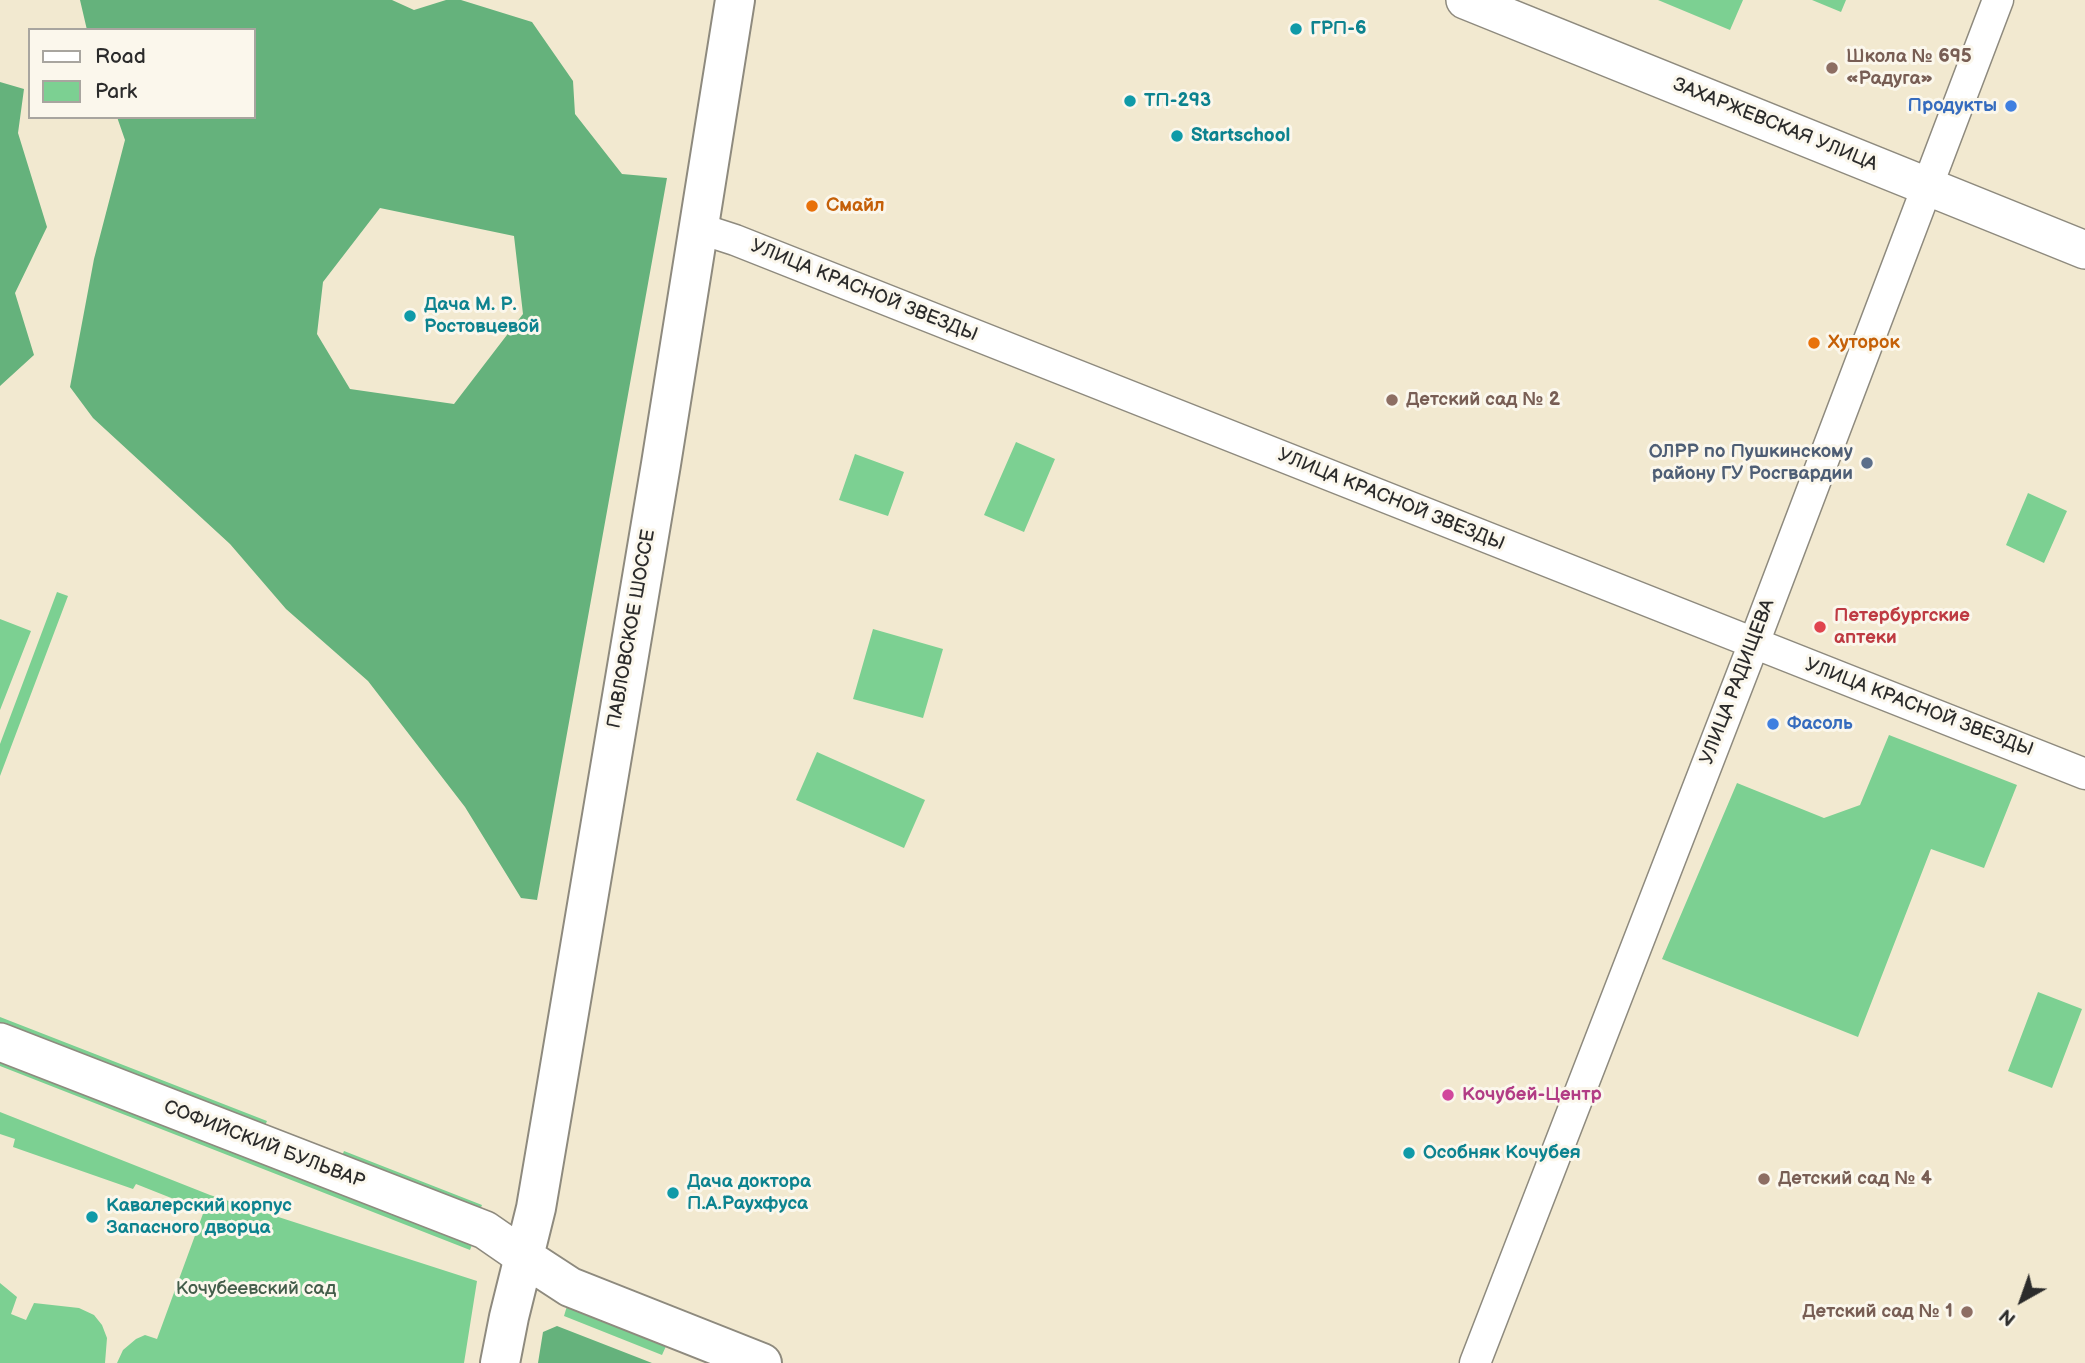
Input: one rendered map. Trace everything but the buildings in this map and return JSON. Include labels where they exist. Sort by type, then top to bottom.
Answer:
[{"type":"main road","name":"ПАВЛОВСКОЕ ШОССЕ","points":[[500,1363],[536,1208],[736,0]]},
{"type":"main road","points":[[524,1257],[570,1287],[762,1363]]},
{"type":"street","name":"ЗАХАРЖЕВСКАЯ УЛИЦА","points":[[1465,0],[2085,250]]},
{"type":"street","name":"УЛИЦА РАДИЩЕВА","points":[[1475,1363],[1754,643],[1998,0]]},
{"type":"street","name":"УЛИЦА КРАСНОЙ ЗВЕЗДЫ","points":[[698,228],[735,240],[2085,774]]},
{"type":"street","name":"СОФИЙСКИЙ БУЛЬВАР","points":[[0,1042],[485,1230],[524,1257]]},
{"type":"green space","points":[[80,0],[392,0],[414,10],[446,0],[461,0],[532,22],[573,81],[575,114],[622,174],[667,178],[537,900],[521,898],[465,807],[368,681],[286,609],[230,544],[93,418],[70,387],[94,259],[125,140],[118,119],[256,119],[256,28],[87,28]],"holes":[[[380,208],[514,236],[523,314],[454,404],[350,389],[317,334],[323,282]]]},
{"type":"green space","points":[[1658,0],[1743,0],[1730,30]]},
{"type":"green space","points":[[1812,0],[1846,0],[1841,12]]},
{"type":"green space","points":[[0,82],[24,89],[18,133],[47,227],[15,293],[34,355],[0,386]]},
{"type":"green space","points":[[1016,442],[1055,459],[1024,532],[984,515]]},
{"type":"green space","points":[[855,454],[904,472],[888,516],[839,500]]},
{"type":"green space","points":[[2028,493],[2067,511],[2044,563],[2006,545]]},
{"type":"green space","points":[[57,592],[68,596],[0,776],[0,744]]},
{"type":"green space","points":[[0,619],[31,631],[0,710]]},
{"type":"green space","points":[[873,629],[943,649],[923,718],[853,699]]},
{"type":"green space","points":[[1889,735],[2017,785],[1984,868],[1931,849],[1858,1037],[1662,959],[1737,783],[1824,818],[1860,805]]},
{"type":"green space","points":[[817,752],[925,800],[904,848],[796,800]]},
{"type":"green space","points":[[2038,992],[2082,1009],[2052,1088],[2008,1071]]},
{"type":"green space","points":[[0,1017],[267,1121],[263,1130],[0,1028]]},
{"type":"green space","points":[[0,1056],[473,1242],[470,1250],[0,1066]]},
{"type":"green space","name":"Кочубеевский сад","points":[[0,1112],[210,1195],[477,1281],[464,1363],[117,1363],[123,1350],[136,1339],[145,1335],[157,1339],[204,1211],[136,1184],[133,1189],[13,1147],[15,1139],[0,1134]]},
{"type":"green space","points":[[344,1151],[482,1205],[478,1215],[340,1161]]},
{"type":"green space","points":[[0,1283],[17,1297],[11,1314],[26,1320],[34,1303],[79,1308],[94,1315],[107,1338],[105,1363],[0,1363]]},
{"type":"green space","points":[[567,1306],[667,1344],[662,1355],[564,1316]]},
{"type":"green space","points":[[557,1326],[652,1363],[538,1363],[543,1332]]},
{"type":"place","name":"ГРП-6","points":[[1296,29]]},
{"type":"place","name":"Школа № 695 «Радуга»","points":[[1832,68]]},
{"type":"place","name":"ТП-293","points":[[1130,101]]},
{"type":"place","name":"Продукты","points":[[2011,106]]},
{"type":"place","name":"Startschool","points":[[1177,136]]},
{"type":"place","name":"Смайл","points":[[812,206]]},
{"type":"place","name":"Дача М. Р. Ростовцевой","points":[[410,316]]},
{"type":"place","name":"Хуторок","points":[[1814,343]]},
{"type":"place","name":"Детский сад № 2","points":[[1392,400]]},
{"type":"place","name":"ОЛРР по Пушкинскому району ГУ Росгвардии","points":[[1867,463]]},
{"type":"place","name":"Петербургские аптеки","points":[[1820,627]]},
{"type":"place","name":"Фасоль","points":[[1773,724]]},
{"type":"place","name":"Кочубей-Центр","points":[[1448,1095]]},
{"type":"place","name":"Особняк Кочубея","points":[[1409,1153]]},
{"type":"place","name":"Детский сад № 4","points":[[1764,1179]]},
{"type":"place","name":"Дача доктора П.А.Раухфуса","points":[[673,1193]]},
{"type":"place","name":"Кавалерский корпус Запасного дворца","points":[[92,1217]]},
{"type":"place","name":"Детский сад № 1","points":[[1967,1312]]}]
